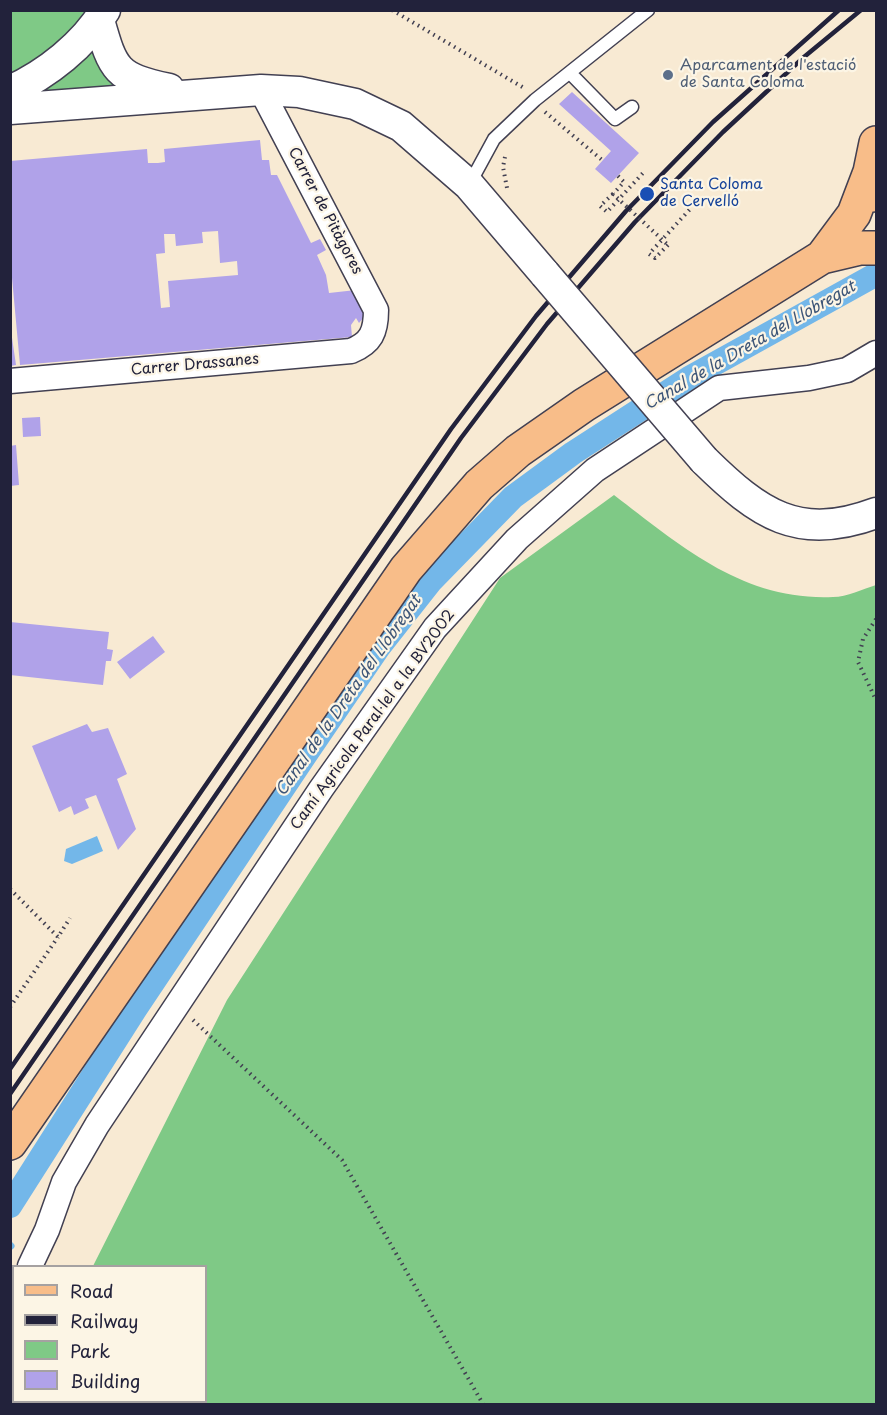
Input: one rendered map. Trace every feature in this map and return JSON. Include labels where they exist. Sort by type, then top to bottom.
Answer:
[{"type":"main road","points":[[873,158],[876,208]]},
{"type":"main road","points":[[822,257],[854,214],[873,158]]},
{"type":"main road","points":[[10,1143],[406,569],[479,485],[518,451],[594,399],[822,257],[860,248],[876,248]]},
{"type":"street","points":[[10,90],[45,71],[70,51],[102,15]]},
{"type":"street","points":[[102,15],[108,53],[121,74],[144,84],[192,94]]},
{"type":"street","points":[[10,109],[261,90],[299,92],[355,104],[401,126],[469,184],[704,460],[746,499],[780,519],[813,526],[852,522],[876,513]]},
{"type":"street","name":"Carrer de Pitàgores","points":[[261,90],[369,294],[376,310],[373,336]]},
{"type":"street","name":"Carrer Drassanes","points":[[10,381],[351,351],[364,346],[373,336]]},
{"type":"street","name":"Camí Agricola Paral·lel a la BV2002","points":[[30,1265],[75,1160],[321,789],[435,628],[484,573],[559,499],[595,470],[720,388],[809,378],[847,370],[876,353]]},
{"type":"lane","points":[[469,184],[494,139],[535,100],[648,10]]},
{"type":"lane","points":[[570,73],[615,119],[632,107]]},
{"type":"path","points":[[392,10],[526,90]]},
{"type":"path","points":[[536,119],[545,112],[602,160]]},
{"type":"path","points":[[508,149],[503,167],[509,193]]},
{"type":"path","points":[[618,176],[624,182],[600,206],[607,212],[643,173]]},
{"type":"path","points":[[613,194],[668,245],[655,258],[649,254],[692,207]]},
{"type":"path","points":[[876,619],[863,639],[858,662],[876,700]]},
{"type":"path","points":[[10,890],[58,937]]},
{"type":"path","points":[[10,1007],[70,918]]},
{"type":"path","points":[[176,1006],[237,1059],[342,1160],[483,1404]]},
{"type":"green space","points":[[11,11],[88,11],[81,22],[63,40],[11,78]]},
{"type":"green space","points":[[91,50],[95,52],[114,86],[43,100],[40,90]]},
{"type":"green space","points":[[614,495],[689,551],[715,567],[770,590],[800,596],[838,597],[876,585],[876,1404],[11,1404],[12,1383],[12,1403],[207,1403],[207,1265],[94,1265],[227,1000],[500,578]]},
{"type":"water","points":[[97,836],[103,851],[72,864],[64,861],[66,849]]},
{"type":"building","name":"Santa Coloma de Cervelló","points":[[572,92],[639,153],[611,183],[595,169],[611,151],[559,104]]},
{"type":"building","points":[[260,140],[262,160],[269,160],[271,175],[277,175],[311,243],[320,239],[326,250],[317,255],[326,275],[329,293],[356,290],[369,311],[359,323],[356,318],[351,325],[352,337],[20,365],[10,256],[10,161],[147,149],[148,163],[158,163],[165,162],[164,149]],"holes":[[[218,231],[220,263],[237,261],[238,275],[168,281],[170,307],[161,308],[156,254],[165,253],[164,234],[175,234],[176,246],[203,243],[202,232]]]},
{"type":"building","points":[[10,324],[16,365],[10,366]]},
{"type":"building","points":[[40,417],[41,436],[23,437],[22,418]]},
{"type":"building","points":[[16,445],[19,485],[10,486],[10,446]]},
{"type":"building","points":[[10,622],[109,632],[107,649],[113,650],[111,661],[106,661],[103,685],[10,675]]},
{"type":"building","points":[[153,636],[165,652],[130,679],[117,662]]},
{"type":"building","points":[[87,724],[92,732],[108,728],[127,774],[117,779],[136,829],[118,850],[96,795],[85,799],[89,808],[74,815],[71,806],[59,812],[32,746]]},
{"type":"waterway","name":"Canal de la Dreta del Llobregat","points":[[10,1206],[136,1008],[304,757],[379,647],[431,581],[513,497],[573,453],[689,378],[875,275]]},
{"type":"railway","points":[[10,1069],[451,429],[536,316],[626,211],[713,122],[839,10]]},
{"type":"railway","points":[[10,1094],[461,438],[547,324],[635,222],[723,132],[804,57],[861,10]]},
{"type":"place","name":"Aparcament de l'estació de Santa Coloma","points":[[668,75]]},
{"type":"place","name":"Santa Coloma de Cervelló","points":[[647,194]]}]
